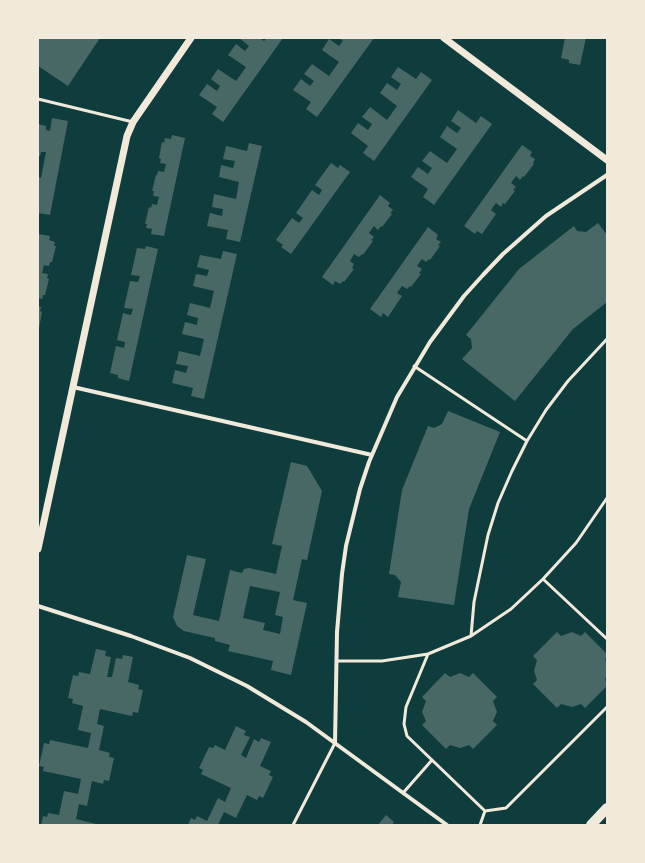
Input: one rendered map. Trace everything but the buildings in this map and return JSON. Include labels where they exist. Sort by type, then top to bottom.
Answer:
[{"type":"main road","points":[[591,825],[607,808]]},
{"type":"street","points":[[38,549],[127,136],[133,122],[191,38]]},
{"type":"street","points":[[444,38],[607,160]]},
{"type":"street","points":[[335,743],[339,603],[346,546],[360,489],[372,455],[397,397],[414,366],[464,296],[503,254],[546,216],[607,175]]},
{"type":"street","points":[[73,387],[372,455]]},
{"type":"street","points":[[38,606],[131,636],[190,658],[247,686],[306,722],[447,825]]},
{"type":"lane","points":[[38,99],[133,122]]},
{"type":"lane","points":[[471,636],[478,575],[498,503],[527,441],[546,410],[568,381],[607,339]]},
{"type":"lane","points":[[414,366],[527,441]]},
{"type":"lane","points":[[337,661],[382,661],[428,654],[471,636],[511,609],[543,579],[576,542],[607,498]]},
{"type":"lane","points":[[543,579],[607,639]]},
{"type":"lane","points":[[428,654],[406,707],[404,724],[407,736],[484,811]]},
{"type":"lane","points":[[484,811],[506,808],[607,707]]},
{"type":"lane","points":[[293,825],[335,743]]},
{"type":"lane","points":[[403,793],[432,760]]},
{"type":"lane","points":[[480,825],[484,811]]}]
